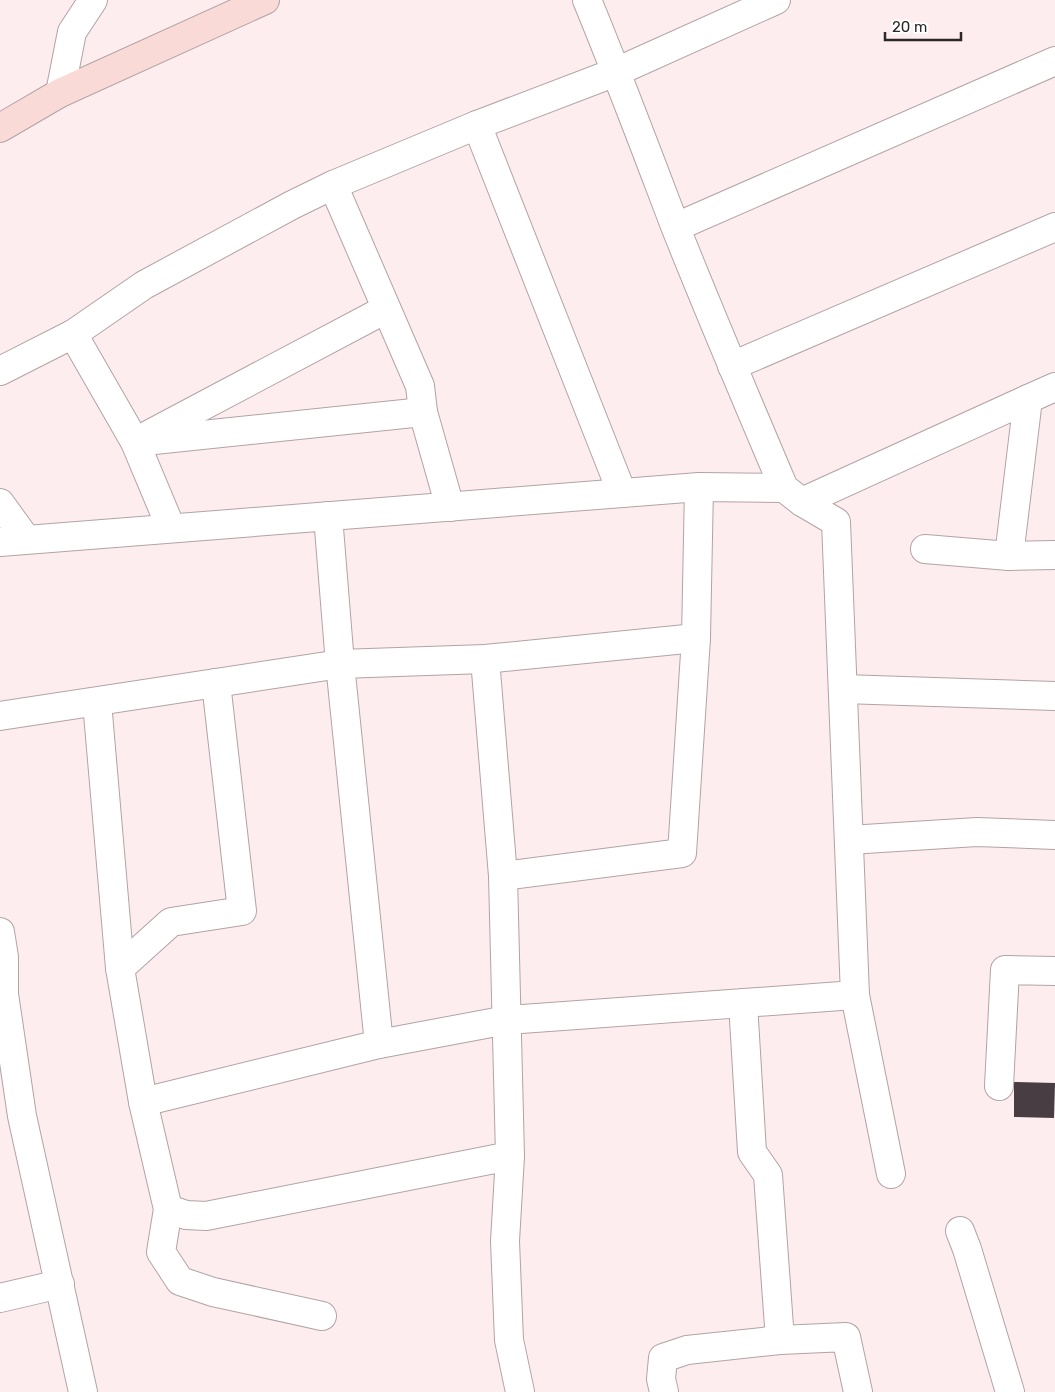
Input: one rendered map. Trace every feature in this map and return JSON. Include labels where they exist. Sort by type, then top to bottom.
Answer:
[{"type":"main road","points":[[0,128],[60,93],[265,0]]},
{"type":"street","points":[[60,93],[72,32],[93,0]]},
{"type":"street","points":[[587,0],[732,366],[793,495],[836,522],[855,995],[892,1174]]},
{"type":"street","points":[[0,371],[73,334],[144,284],[333,185],[477,125],[616,72],[776,0]]},
{"type":"street","points":[[676,226],[1055,61]]},
{"type":"street","points":[[477,125],[622,493]]},
{"type":"street","points":[[333,185],[420,386],[423,412],[450,507]]},
{"type":"street","points":[[732,366],[1055,226]]},
{"type":"street","points":[[135,442],[386,309]]},
{"type":"street","points":[[73,334],[135,442],[171,528]]},
{"type":"street","points":[[0,503],[13,541],[700,487],[793,495],[1055,387]]},
{"type":"street","points":[[1009,556],[1028,399]]},
{"type":"street","points":[[135,442],[423,412]]},
{"type":"street","points":[[503,876],[682,853],[696,638],[700,487]]},
{"type":"street","points":[[328,516],[340,664],[379,1044]]},
{"type":"street","points":[[925,549],[1009,556],[1055,555]]},
{"type":"street","points":[[0,716],[340,664],[485,658],[696,638]]},
{"type":"street","points":[[485,658],[503,876],[510,1156],[505,1241],[509,1340],[520,1392]]},
{"type":"street","points":[[120,968],[171,922],[242,911],[216,683]]},
{"type":"street","points":[[843,689],[1055,696]]},
{"type":"street","points":[[97,702],[120,968],[142,1102],[168,1209],[161,1252],[180,1281],[213,1292],[322,1316]]},
{"type":"street","points":[[849,840],[977,832],[1055,835]]},
{"type":"street","points":[[0,932],[4,957],[2,995],[11,1119],[60,1284],[83,1392]]},
{"type":"street","points":[[999,1086],[1005,970],[1055,971]]},
{"type":"street","points":[[142,1102],[379,1044],[507,1020],[855,995]]},
{"type":"street","points":[[743,1003],[752,1152],[768,1176],[780,1340]]},
{"type":"street","points":[[168,1209],[186,1215],[206,1216],[510,1156]]},
{"type":"street","points":[[960,1231],[1010,1392]]},
{"type":"street","points":[[0,1298],[60,1284]]},
{"type":"street","points":[[664,1392],[661,1379],[663,1358],[687,1350],[780,1340],[846,1337],[858,1392]]},
{"type":"building","points":[[1014,1082],[1055,1083],[1054,1118],[1014,1117]]}]
